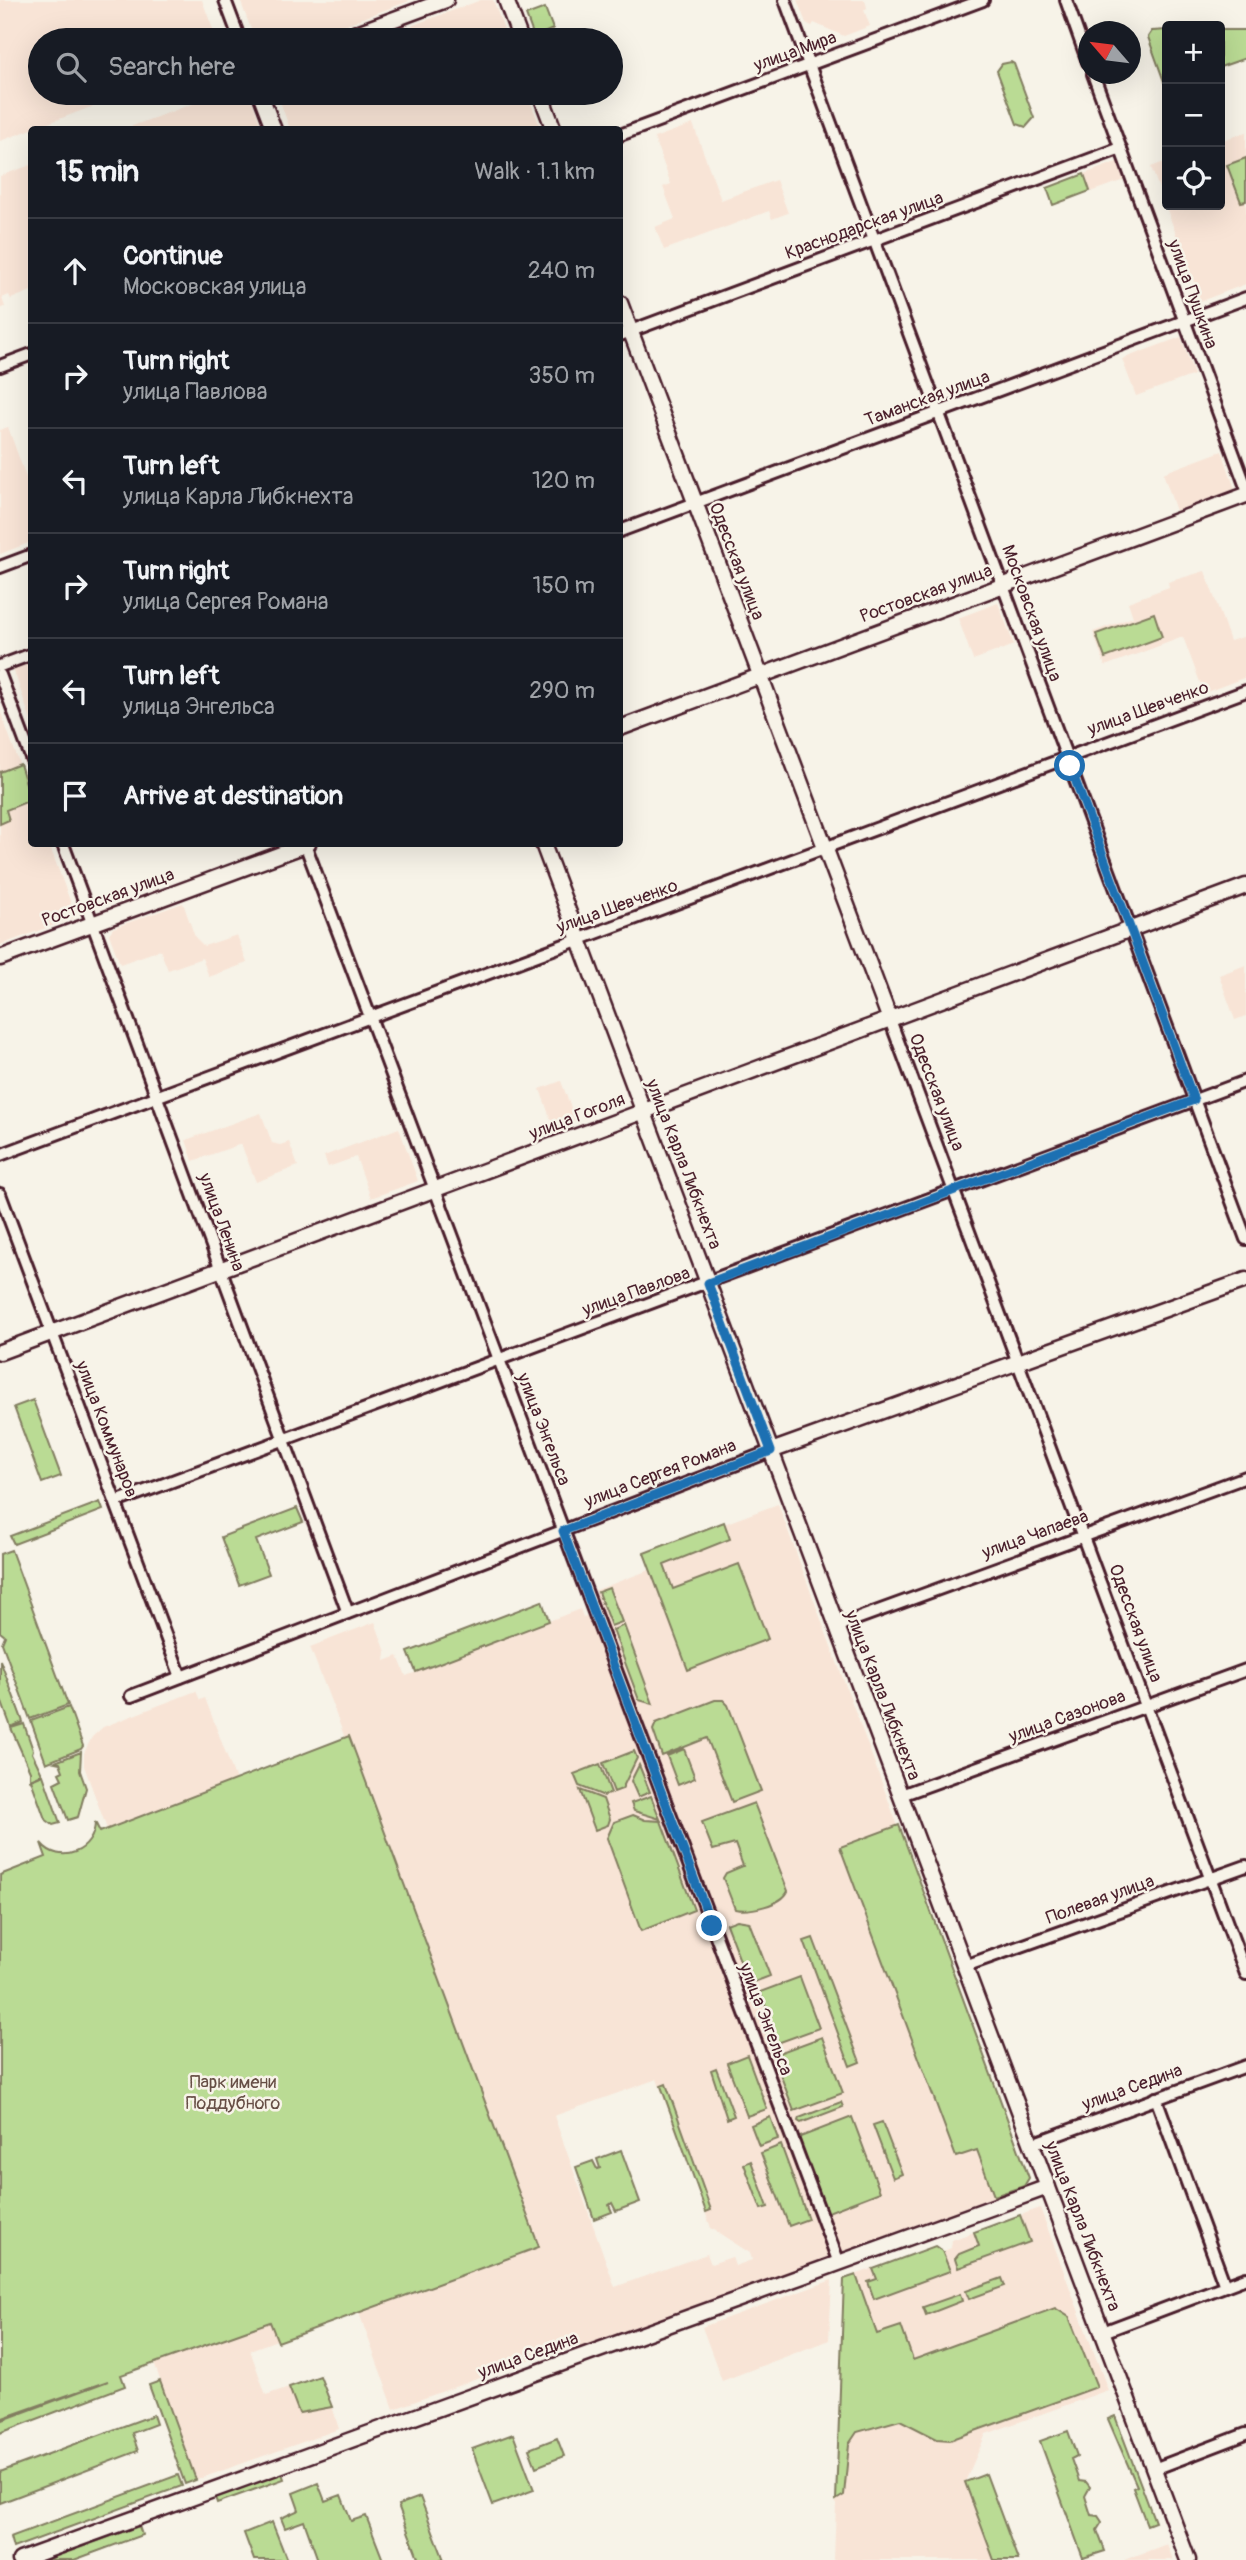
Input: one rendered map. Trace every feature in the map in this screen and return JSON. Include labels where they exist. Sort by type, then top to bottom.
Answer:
[{"type":"street","points":[[225,0],[236,28]]},
{"type":"street","points":[[370,28],[446,0]]},
{"type":"street","points":[[506,0],[516,28]]},
{"type":"street","name":"Московская улица","points":[[785,0],[1246,1239]]},
{"type":"street","name":"улица Мира","points":[[623,134],[983,0]]},
{"type":"street","points":[[1066,0],[1078,34]]},
{"type":"street","name":"улица Пушкина","points":[[1097,84],[1246,487]]},
{"type":"street","points":[[265,105],[272,126]]},
{"type":"street","points":[[545,105],[553,126]]},
{"type":"street","name":"Краснодарская улица","points":[[625,333],[1121,148]]},
{"type":"street","name":"Таманская улица","points":[[623,530],[1246,298]]},
{"type":"street","name":"Одесская улица","points":[[625,333],[695,503],[1246,1974]]},
{"type":"street","points":[[0,366],[28,356]]},
{"type":"street","name":"Ростовская улица","points":[[623,726],[1246,495]]},
{"type":"street","points":[[0,567],[28,556]]},
{"type":"street","points":[[0,666],[28,656]]},
{"type":"street","points":[[0,675],[28,749]]},
{"type":"street","name":"улица Шевченко","points":[[0,1155],[1246,691]]},
{"type":"street","name":"улица Ленина","points":[[64,847],[348,1613]]},
{"type":"street","name":"Ростовская улица","points":[[0,958],[298,847]]},
{"type":"street","name":"улица Энгельса","points":[[307,847],[839,2263]]},
{"type":"street","name":"улица Карла Либкнехта","points":[[543,847],[1188,2560]]},
{"type":"street","name":"улица Гоголя","points":[[0,1352],[889,1017],[1246,886]]},
{"type":"street","name":"улица Павлова","points":[[116,1503],[1246,1081]]},
{"type":"street","name":"улица Коммунаров","points":[[0,1194],[181,1677]]},
{"type":"street","name":"улица Сергея Романа","points":[[131,1696],[771,1451],[1246,1280]]},
{"type":"street","name":"улица Чапаева","points":[[837,1626],[1246,1477]]},
{"type":"street","name":"улица Сазонова","points":[[901,1795],[1246,1670]]},
{"type":"street","name":"Полевая улица","points":[[965,1966],[1246,1866]]},
{"type":"street","name":"улица Седина","points":[[1032,2144],[1246,2066]]},
{"type":"street","points":[[1156,2098],[1225,2286]]},
{"type":"street","name":"улица Седина","points":[[20,2560],[1048,2187]]},
{"type":"street","points":[[1103,2332],[1246,2278]]},
{"type":"street","points":[[1154,2469],[1246,2434]]},
{"type":"shaded area","points":[[0,0],[202,0],[212,28],[28,28],[28,105],[97,105],[40,126],[28,126],[28,131],[0,141]]},
{"type":"shaded area","points":[[240,0],[409,1],[336,28],[250,28]]},
{"type":"shaded area","points":[[481,0],[493,0],[504,28],[405,28]]},
{"type":"shaded area","points":[[797,0],[865,0],[867,8],[864,10],[870,26],[844,36],[814,23],[812,26],[806,23]]},
{"type":"shaded area","points":[[189,105],[253,105],[261,126],[132,126]]},
{"type":"shaded area","points":[[281,105],[532,105],[540,126],[289,126]]},
{"type":"shaded area","points":[[693,124],[721,200],[776,180],[788,213],[772,219],[769,211],[664,250],[655,227],[675,219],[663,187],[671,184],[654,138]]},
{"type":"shaded area","points":[[1246,132],[1246,284],[1201,301],[1167,210],[1225,210],[1225,139]]},
{"type":"shaded area","points":[[1117,162],[1124,180],[1090,192],[1084,174]]},
{"type":"shaded area","points":[[1162,163],[1162,196],[1151,167]]},
{"type":"shaded area","points":[[28,166],[28,292],[11,299],[9,295],[2,298],[5,307],[0,309],[0,176]]},
{"type":"shaded area","points":[[1181,337],[1194,375],[1136,396],[1122,359]]},
{"type":"shaded area","points":[[8,427],[28,483],[28,543],[0,554],[0,430]]},
{"type":"shaded area","points":[[1222,451],[1235,489],[1176,511],[1163,473]]},
{"type":"shaded area","points":[[1205,571],[1230,641],[1246,636],[1246,677],[1204,693],[1183,637],[1105,666],[1093,632],[1133,617],[1128,602],[1169,587],[1168,582]]},
{"type":"shaded area","points":[[998,603],[1014,645],[973,660],[958,618]]},
{"type":"shaded area","points":[[28,662],[28,712],[13,668]]},
{"type":"shaded area","points":[[0,710],[28,788],[28,847],[50,847],[76,917],[0,945]]},
{"type":"shaded area","points":[[183,903],[195,937],[204,946],[237,935],[247,963],[209,977],[202,958],[168,970],[160,950],[120,964],[109,934],[113,928]]},
{"type":"shaded area","points":[[1246,965],[1246,1016],[1235,1020],[1219,975]]},
{"type":"shaded area","points":[[561,1081],[576,1121],[554,1129],[540,1089]]},
{"type":"shaded area","points":[[261,1113],[272,1143],[280,1145],[289,1142],[298,1166],[256,1182],[241,1144],[193,1161],[186,1140]]},
{"type":"shaded area","points":[[399,1128],[418,1181],[371,1198],[356,1157],[328,1167],[324,1156]]},
{"type":"shaded area","points":[[778,1504],[1029,2178],[1024,2186],[575,2349],[573,2344],[394,2409],[359,2313],[539,2247],[349,1737],[345,1738],[310,1647],[375,1622],[386,1652],[385,1661],[398,1656],[406,1676],[580,1609],[583,1617],[598,1612],[591,1592],[729,1540],[724,1524]],"holes":[[[657,2079],[711,2228],[750,2253],[752,2260],[735,2266],[732,2257],[711,2264],[707,2254],[615,2287],[554,2116]]]},
{"type":"shaded area","points":[[196,1691],[200,1700],[205,1698],[236,1780],[107,1829],[84,1766],[84,1753],[92,1737],[103,1727]]},
{"type":"shaded area","points":[[1040,2208],[1108,2390],[986,2434],[965,2482],[994,2560],[834,2560],[844,2279],[935,2246],[944,2251],[951,2248],[952,2240]]},
{"type":"shaded area","points":[[832,2280],[829,2340],[722,2381],[702,2327]]},
{"type":"shaded area","points":[[270,2322],[277,2340],[250,2350],[266,2395],[289,2387],[299,2413],[332,2407],[339,2429],[196,2480],[154,2363]]},
{"type":"shaded area","points":[[1167,2544],[1173,2560],[1124,2560]]},
{"type":"green space","points":[[545,8],[553,28],[531,28],[526,15]]},
{"type":"green space","points":[[1162,30],[1162,76],[1148,37],[1152,31]]},
{"type":"green space","points":[[1225,30],[1246,30],[1246,58],[1225,65]]},
{"type":"green space","points":[[1011,62],[1034,118],[1026,127],[1017,124],[997,71],[1002,64]]},
{"type":"green space","points":[[1246,158],[1246,201],[1241,202],[1227,165]]},
{"type":"green space","points":[[1084,174],[1090,191],[1053,205],[1047,188]]},
{"type":"green space","points":[[1154,613],[1162,637],[1105,658],[1096,634]]},
{"type":"green space","points":[[20,764],[28,790],[28,801],[6,810],[9,820],[0,824],[0,772]]},
{"type":"green space","points":[[33,1400],[61,1476],[42,1483],[14,1407]]},
{"type":"green space","points":[[100,1502],[103,1510],[14,1544],[10,1536]]},
{"type":"green space","points":[[297,1508],[303,1522],[256,1540],[269,1574],[239,1585],[221,1537]]},
{"type":"green space","points":[[724,1522],[730,1539],[664,1565],[673,1589],[739,1564],[768,1639],[688,1670],[644,1553]]},
{"type":"green space","points":[[11,1550],[68,1705],[30,1719],[2,1643],[5,1636],[0,1632],[0,1554]]},
{"type":"green space","points":[[609,1588],[622,1622],[611,1626],[598,1592]]},
{"type":"green space","points":[[542,1601],[549,1621],[416,1672],[408,1652]]},
{"type":"green space","points":[[624,1625],[653,1704],[639,1700],[613,1630]]},
{"type":"green space","points":[[0,1660],[23,1722],[11,1727],[0,1697]]},
{"type":"green space","points":[[715,1700],[723,1700],[728,1705],[761,1791],[732,1802],[707,1738],[662,1756],[653,1730],[656,1723]]},
{"type":"green space","points":[[69,1707],[83,1746],[46,1763],[31,1721]]},
{"type":"green space","points":[[24,1724],[32,1753],[42,1774],[30,1779],[30,1771],[11,1728]]},
{"type":"green space","name":"Парк имени Поддубного","points":[[349,1736],[539,2247],[278,2342],[270,2322],[121,2375],[125,2386],[0,2433],[0,2421],[108,2381],[0,2419],[0,1875],[46,1857],[41,1843],[57,1854],[75,1852],[89,1841],[95,1822],[100,1832]]},
{"type":"green space","points":[[684,1749],[695,1778],[678,1785],[667,1756]]},
{"type":"green space","points":[[634,1751],[637,1758],[622,1789],[614,1792],[603,1763]]},
{"type":"green space","points":[[81,1752],[80,1771],[86,1788],[78,1817],[68,1820],[54,1783],[62,1779],[59,1773],[63,1771],[60,1763],[55,1762]]},
{"type":"green space","points":[[600,1764],[611,1793],[604,1796],[579,1786],[574,1774]]},
{"type":"green space","points":[[639,1765],[650,1792],[638,1797],[631,1781]]},
{"type":"green space","points":[[43,1775],[60,1823],[53,1825],[45,1819],[31,1780]]},
{"type":"green space","points":[[580,1790],[603,1799],[610,1819],[608,1825],[595,1830]]},
{"type":"green space","points":[[651,1796],[660,1819],[634,1811],[631,1803]]},
{"type":"green space","points":[[754,1803],[788,1891],[772,1904],[735,1909],[723,1878],[726,1873],[743,1866],[735,1844],[713,1850],[702,1822]]},
{"type":"green space","points":[[633,1815],[645,1820],[661,1821],[694,1910],[641,1931],[607,1838],[614,1822]]},
{"type":"green space","points":[[899,1825],[1029,2178],[1024,2186],[994,2196],[977,2150],[956,2157],[840,1847]]},
{"type":"green space","points":[[737,1920],[749,1922],[770,1976],[749,1984],[726,1924]]},
{"type":"green space","points":[[813,1938],[860,2062],[850,2066],[804,1941]]},
{"type":"green space","points":[[800,1977],[819,2028],[772,2045],[760,2015],[768,2012],[760,1992]]},
{"type":"green space","points":[[822,2037],[843,2093],[794,2111],[773,2055]]},
{"type":"green space","points":[[747,2055],[767,2109],[747,2116],[727,2063]]},
{"type":"green space","points":[[716,2068],[734,2116],[727,2119],[711,2070]]},
{"type":"green space","points":[[666,2084],[711,2210],[706,2212],[661,2086]]},
{"type":"green space","points":[[841,2102],[843,2107],[801,2123],[798,2121],[799,2118]]},
{"type":"green space","points":[[770,2117],[778,2139],[759,2146],[751,2125]]},
{"type":"green space","points":[[852,2117],[880,2192],[823,2214],[795,2139]]},
{"type":"green space","points":[[882,2122],[902,2174],[893,2178],[873,2125]]},
{"type":"green space","points":[[781,2145],[808,2219],[789,2226],[761,2153]]},
{"type":"green space","points":[[621,2150],[640,2202],[616,2211],[612,2203],[609,2205],[612,2212],[594,2219],[576,2167],[593,2161],[597,2169],[600,2168],[597,2159]]},
{"type":"green space","points":[[751,2161],[768,2207],[761,2209],[744,2164]]},
{"type":"green space","points":[[1020,2215],[1030,2242],[958,2268],[955,2259],[959,2254],[979,2246],[974,2232]]},
{"type":"green space","points":[[935,2246],[942,2251],[950,2271],[874,2299],[868,2282],[877,2279],[873,2269]]},
{"type":"green space","points":[[856,2275],[877,2334],[901,2326],[913,2360],[1055,2308],[1069,2317],[1097,2387],[950,2440],[937,2439],[900,2420],[857,2432],[849,2444],[844,2495],[836,2500],[844,2279]]},
{"type":"green space","points":[[1002,2278],[1005,2286],[969,2299],[966,2291]]},
{"type":"green space","points":[[960,2294],[962,2301],[926,2315],[923,2307]]},
{"type":"green space","points":[[320,2376],[332,2407],[299,2413],[289,2387]]},
{"type":"green space","points":[[160,2381],[196,2480],[185,2484],[149,2385]]},
{"type":"green space","points":[[153,2415],[156,2424],[132,2433],[138,2451],[0,2503],[0,2472]]},
{"type":"green space","points":[[1115,2416],[1155,2522],[1147,2525],[1133,2488],[1137,2486],[1108,2419]]},
{"type":"green space","points":[[1068,2431],[1077,2456],[1071,2459],[1079,2481],[1086,2482],[1090,2487],[1085,2496],[1091,2515],[1098,2516],[1102,2522],[1097,2530],[1105,2551],[1083,2558],[1040,2441]]},
{"type":"green space","points":[[513,2434],[534,2490],[493,2505],[472,2449]]},
{"type":"green space","points":[[557,2438],[564,2456],[536,2467],[529,2449]]},
{"type":"green space","points":[[282,2473],[284,2479],[217,2503],[215,2497]]},
{"type":"green space","points":[[986,2474],[1018,2560],[994,2560],[965,2482]]},
{"type":"green space","points":[[178,2475],[182,2486],[13,2548],[10,2537]]},
{"type":"green space","points":[[318,2483],[325,2501],[341,2495],[351,2521],[366,2516],[383,2560],[318,2560],[304,2521],[285,2528],[281,2518],[299,2510],[293,2493]]},
{"type":"green space","points":[[420,2497],[444,2560],[419,2560],[398,2505]]},
{"type":"green space","points":[[272,2522],[287,2560],[254,2560],[244,2533]]},
{"type":"green space","points":[[139,2526],[142,2535],[74,2560],[46,2560]]},
{"type":"route","points":[[712,1926],[563,1531],[771,1451],[708,1283],[1194,1100],[1070,766]]}]
